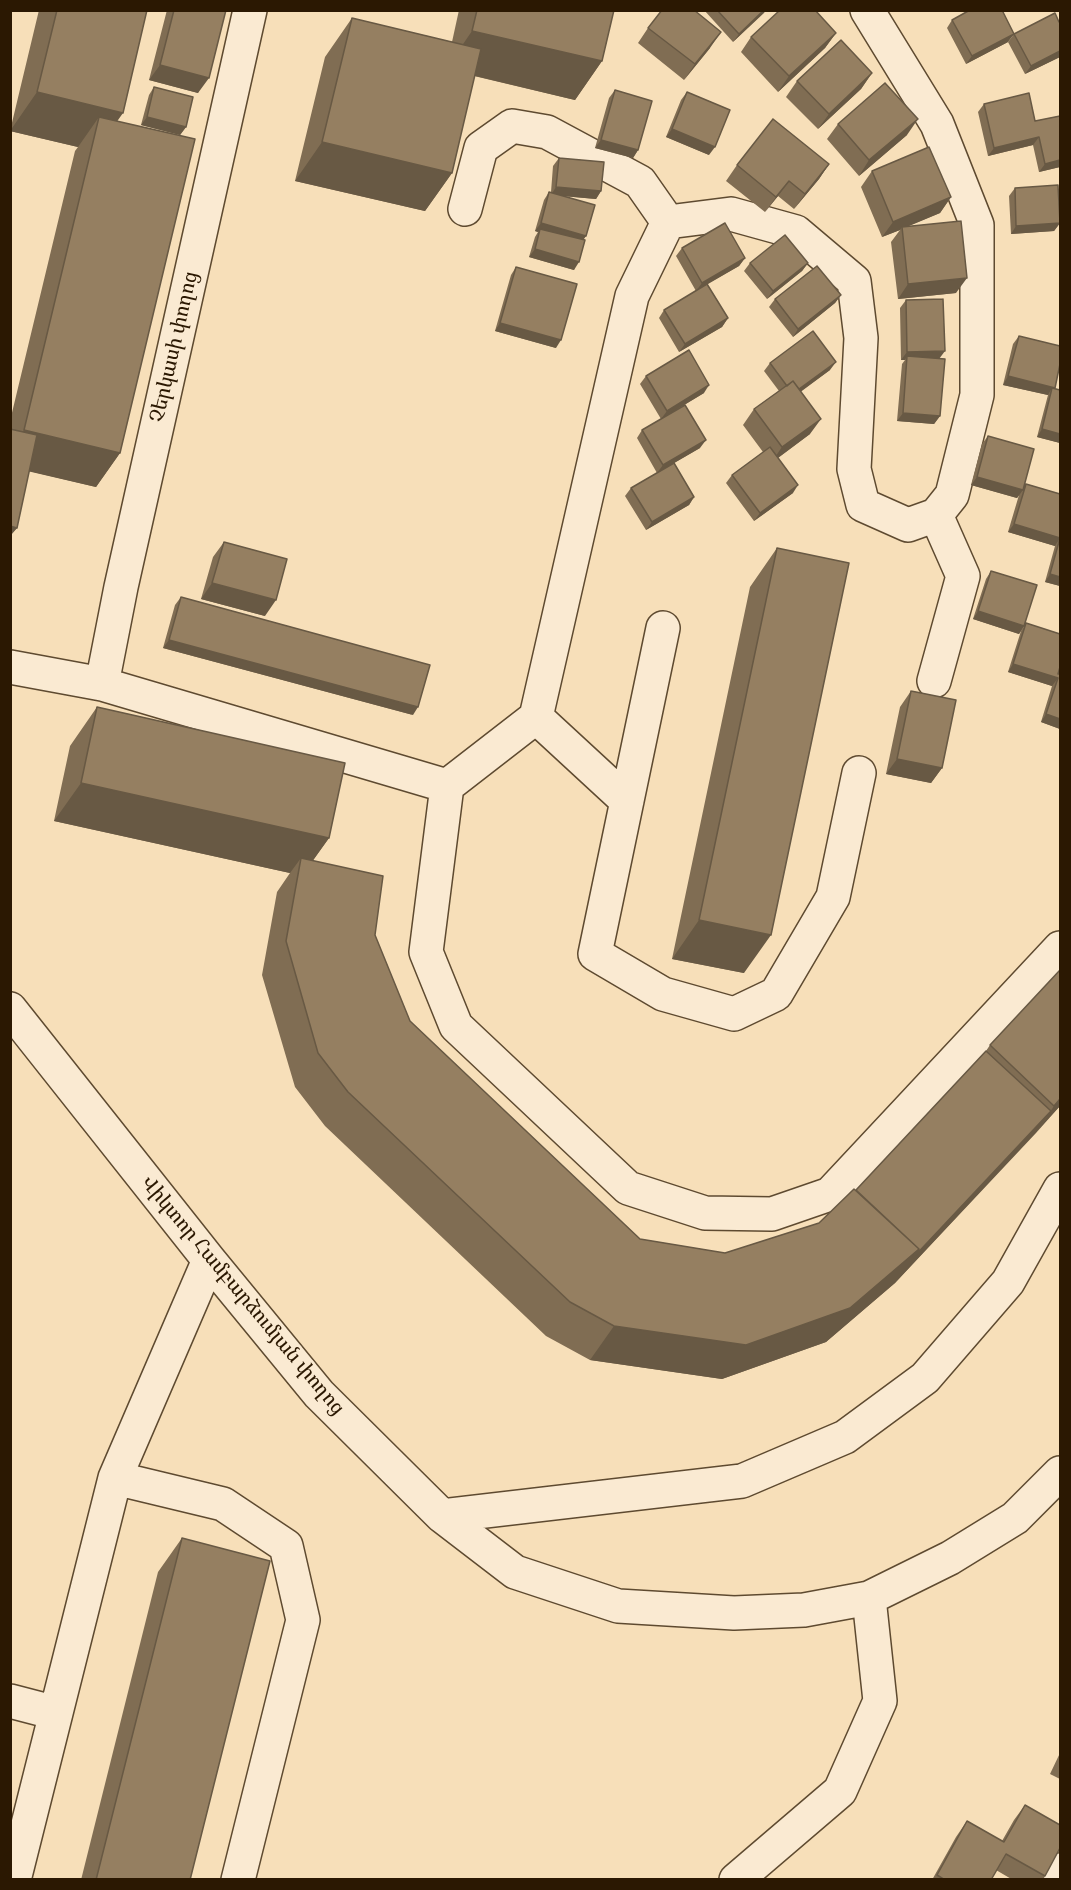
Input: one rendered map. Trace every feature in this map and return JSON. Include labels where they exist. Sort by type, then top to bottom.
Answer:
[{"type":"street","name":"Չերկասի փողոց","points":[[102,684],[121,587],[250,10]]},
{"type":"street","points":[[668,222],[732,214],[796,232],[854,281],[861,338],[854,469],[863,505],[908,525],[936,515],[952,495],[977,395],[977,225],[937,124],[867,10]]},
{"type":"street","points":[[465,209],[481,148],[512,126],[547,132],[640,182],[668,222]]},
{"type":"street","points":[[668,222],[632,296],[536,717],[447,786],[426,952],[456,1026],[628,1188],[705,1213],[772,1214],[830,1194],[1060,948]]},
{"type":"street","points":[[934,681],[963,576],[936,515]]},
{"type":"street","points":[[663,628],[595,954],[663,994],[734,1014],[776,994],[833,897],[859,773]]},
{"type":"street","points":[[10,667],[102,684],[447,786]]},
{"type":"street","points":[[536,717],[627,801]]},
{"type":"street","name":"Վիկտոր Համբարձումյան փողոց","points":[[10,1009],[209,1260],[319,1394],[442,1516],[515,1572],[618,1606],[734,1613],[804,1610],[869,1598],[950,1558],[1015,1518],[1060,1473]]},
{"type":"street","points":[[442,1516],[742,1481],[845,1437],[925,1378],[1008,1282],[1060,1190]]},
{"type":"street","points":[[14,1880],[115,1478],[209,1260]]},
{"type":"street","points":[[115,1478],[223,1504],[286,1546],[303,1620],[238,1880]]},
{"type":"street","points":[[736,1880],[840,1791],[880,1701],[869,1598]]},
{"type":"street","points":[[10,1701],[56,1713]]},
{"type":"street","points":[[1056,1880],[1060,1870]]},
{"type":"building","points":[[57,10],[147,10],[123,113],[37,92]]},
{"type":"building","points":[[174,10],[226,10],[209,78],[160,65]]},
{"type":"building","points":[[477,10],[614,10],[602,61],[472,31]]},
{"type":"building","points":[[662,10],[694,10],[721,32],[695,64],[648,28]]},
{"type":"building","points":[[717,10],[764,10],[739,34]]},
{"type":"building","points":[[780,10],[815,10],[836,33],[789,76],[751,37]]},
{"type":"building","points":[[970,10],[1002,10],[1014,34],[972,56],[952,20]]},
{"type":"building","points":[[1055,13],[1060,21],[1060,51],[1031,66],[1014,34]]},
{"type":"building","points":[[352,18],[481,49],[452,173],[322,142]]},
{"type":"building","points":[[841,40],[872,73],[829,114],[797,81]]},
{"type":"building","points":[[885,83],[918,119],[869,160],[838,124]]},
{"type":"building","points":[[154,87],[193,97],[186,127],[147,117]]},
{"type":"building","points":[[615,90],[652,101],[638,150],[601,140]]},
{"type":"building","points":[[687,92],[730,110],[715,147],[672,129]]},
{"type":"building","points":[[1029,93],[1035,121],[1060,116],[1060,160],[1045,164],[1039,137],[994,148],[984,104]]},
{"type":"building","points":[[99,117],[195,139],[120,453],[24,430]]},
{"type":"building","points":[[773,119],[829,164],[805,194],[789,181],[776,197],[737,165]]},
{"type":"building","points":[[929,147],[951,197],[893,222],[872,171]]},
{"type":"building","points":[[559,158],[604,162],[601,191],[556,187]]},
{"type":"building","points":[[1058,185],[1060,223],[1016,226],[1015,188]]},
{"type":"building","points":[[549,192],[595,205],[586,236],[541,223]]},
{"type":"building","points":[[961,221],[967,278],[908,284],[902,227]]},
{"type":"building","points":[[725,223],[745,258],[702,283],[682,248]]},
{"type":"building","points":[[540,229],[585,240],[579,262],[535,249]]},
{"type":"building","points":[[785,235],[808,263],[773,291],[750,263]]},
{"type":"building","points":[[817,266],[841,295],[798,329],[775,299]]},
{"type":"building","points":[[516,267],[577,284],[561,340],[500,323]]},
{"type":"building","points":[[707,284],[728,318],[685,344],[664,310]]},
{"type":"building","points":[[943,299],[945,351],[907,352],[906,300]]},
{"type":"building","points":[[813,331],[836,362],[799,389],[793,381],[787,386],[770,363]]},
{"type":"building","points":[[1019,336],[1060,346],[1060,364],[1055,388],[1008,376]]},
{"type":"building","points":[[689,350],[709,385],[667,411],[646,376]]},
{"type":"building","points":[[907,356],[945,359],[940,416],[903,413]]},
{"type":"building","points":[[793,381],[821,419],[782,447],[754,409]]},
{"type":"building","points":[[1052,388],[1060,390],[1060,434],[1042,429]]},
{"type":"building","points":[[685,405],[706,440],[663,465],[642,430]]},
{"type":"building","points":[[10,429],[37,435],[17,528],[10,526]]},
{"type":"building","points":[[988,436],[1034,449],[1023,490],[977,477]]},
{"type":"building","points":[[770,447],[798,485],[760,513],[732,475]]},
{"type":"building","points":[[674,463],[694,497],[652,522],[631,488]]},
{"type":"building","points":[[1026,484],[1060,494],[1060,538],[1014,524]]},
{"type":"building","points":[[1060,538],[1060,577],[1050,574]]},
{"type":"building","points":[[224,542],[287,559],[276,600],[212,583]]},
{"type":"building","points":[[777,548],[849,563],[771,935],[699,920]]},
{"type":"building","points":[[991,571],[1037,585],[1024,626],[978,611]]},
{"type":"building","points":[[181,597],[430,665],[418,707],[169,640]]},
{"type":"building","points":[[1026,623],[1060,634],[1058,674],[1060,674],[1060,719],[1046,714],[1058,678],[1013,664]]},
{"type":"building","points":[[911,691],[956,700],[942,768],[897,759]]},
{"type":"building","points":[[97,707],[345,763],[329,838],[81,783]]},
{"type":"building","points":[[301,858],[383,876],[375,935],[410,1021],[640,1239],[725,1253],[819,1223],[854,1189],[919,1249],[850,1308],[746,1345],[614,1326],[570,1302],[348,1092],[318,1053],[286,941]]},
{"type":"building","points":[[1060,970],[1060,1099],[1054,1106],[990,1045]]},
{"type":"building","points":[[986,1051],[1051,1111],[910,1261],[919,1249],[856,1190]]},
{"type":"building","points":[[182,1538],[270,1561],[190,1880],[96,1880]]},
{"type":"building","points":[[1025,1805],[1060,1825],[1060,1848],[1045,1876],[1006,1854],[991,1880],[945,1880],[937,1875],[967,1821],[1004,1842]]}]
